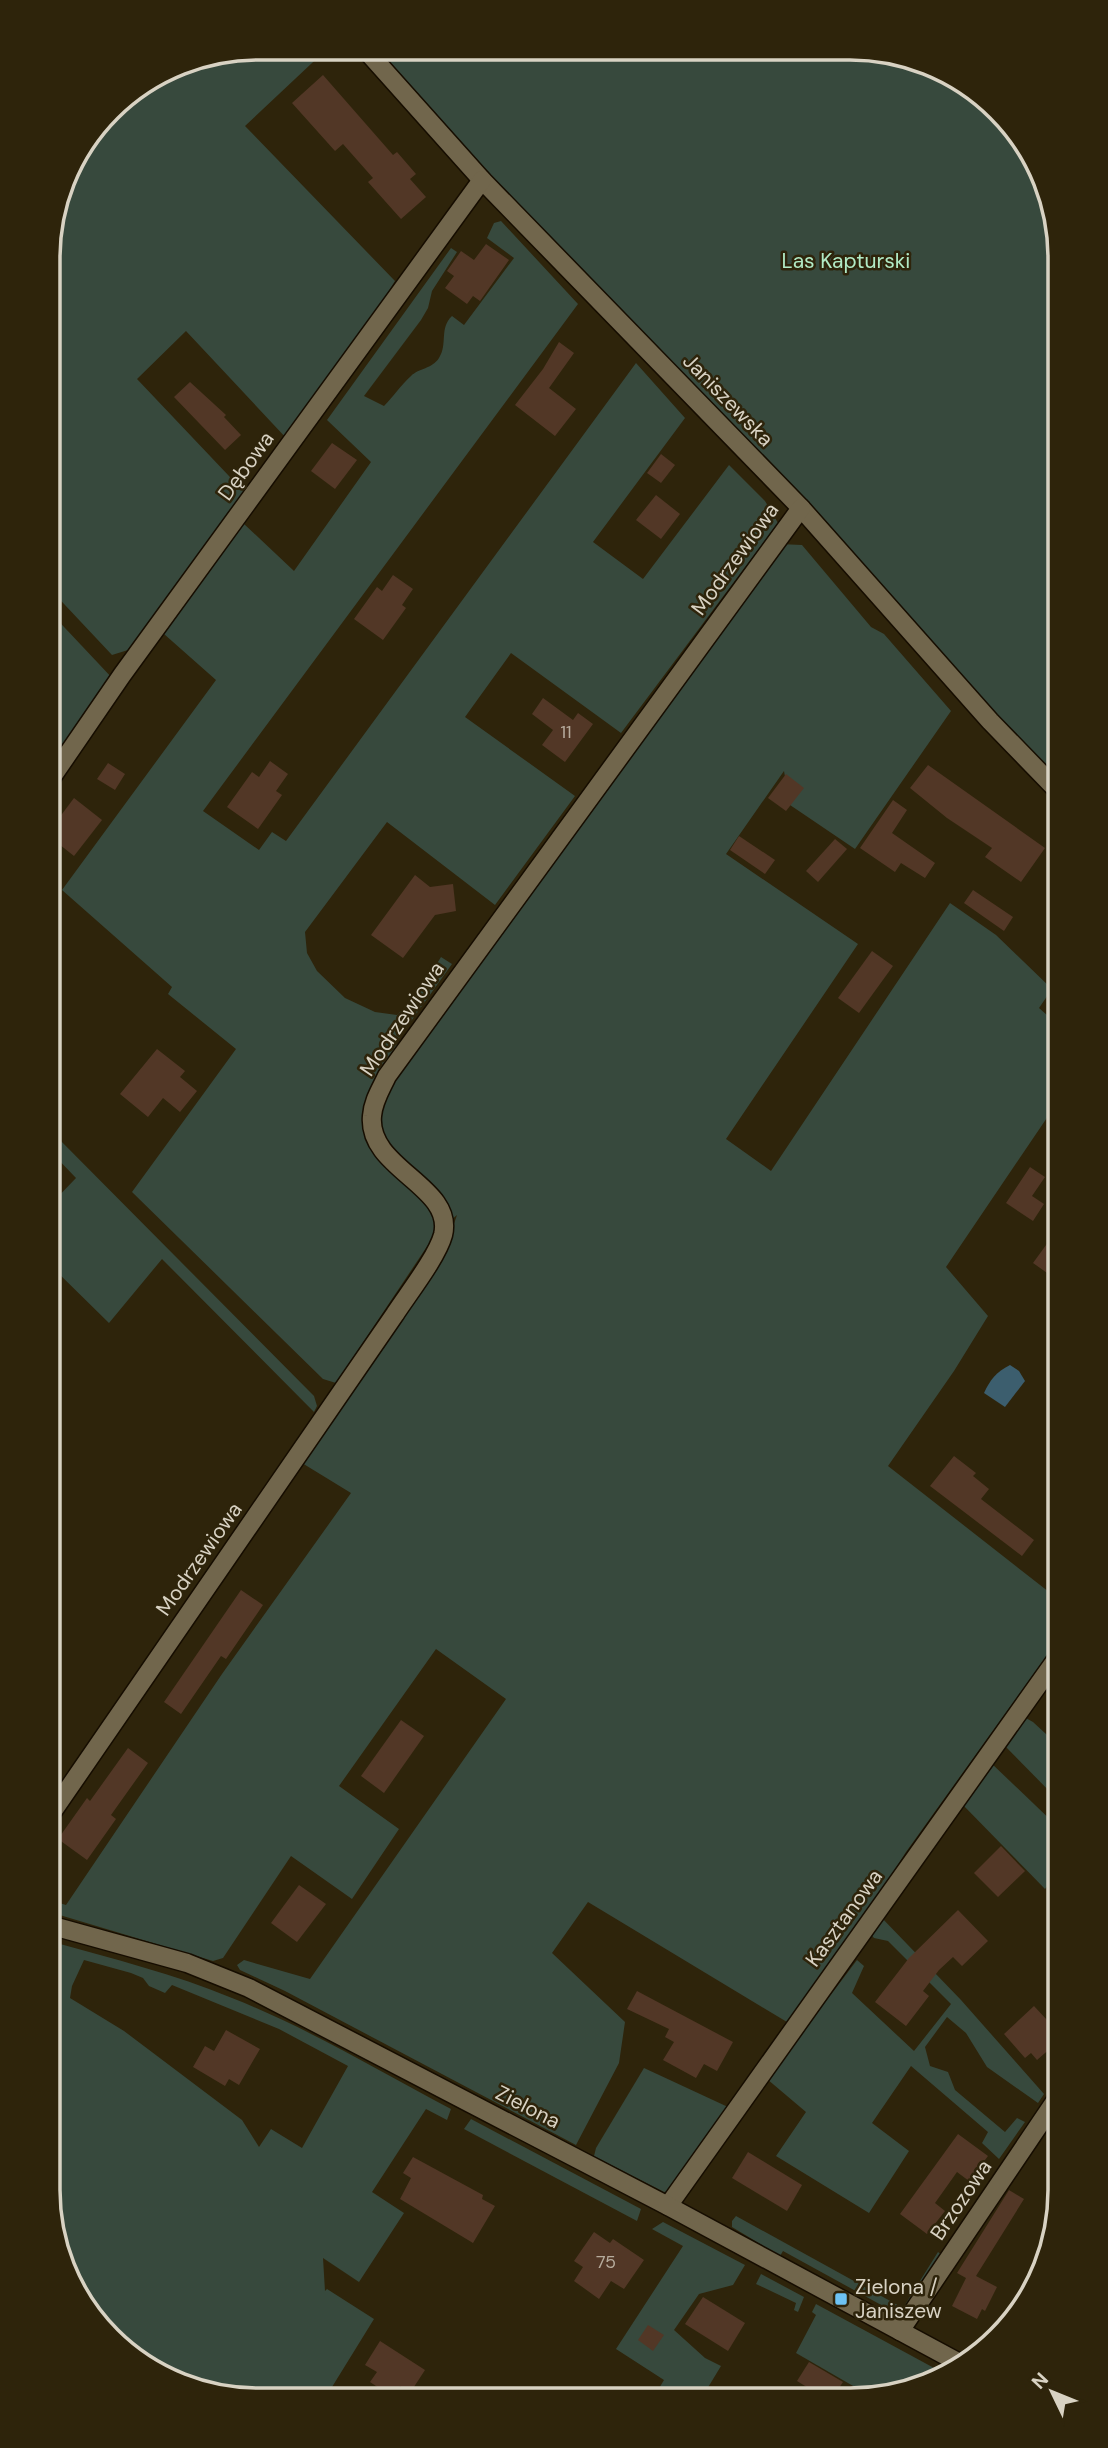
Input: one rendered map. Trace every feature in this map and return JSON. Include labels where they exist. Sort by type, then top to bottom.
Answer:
[{"type":"street","name":"Janiszewska","points":[[375,60],[482,180],[801,508],[990,721],[1048,781]]},
{"type":"street","name":"Dębowa","points":[[60,766],[122,675],[482,180]]},
{"type":"street","name":"Modrzewiowa","points":[[59,1802],[387,1326],[443,1236],[444,1219],[438,1205],[394,1164],[379,1146],[372,1130],[375,1101],[387,1076],[801,508]]},
{"type":"street","name":"Kasztanowa","points":[[668,2206],[1048,1671]]},
{"type":"street","name":"Zielona","points":[[59,1928],[187,1963],[249,1988],[668,2206],[953,2360]]},
{"type":"street","name":"Brzozowa","points":[[900,2331],[1048,2113]]},
{"type":"green space","points":[[244,60],[315,60],[245,126],[395,281],[363,333],[287,439],[186,331],[137,379],[247,495],[172,602],[128,650],[112,655],[60,600],[60,244],[70,194],[86,158],[100,137],[137,100],[158,86],[194,70],[219,63]]},
{"type":"green space","name":"Las Kapturski","points":[[388,60],[864,60],[889,63],[938,80],[961,93],[991,117],[1022,158],[1042,206],[1047,231],[1048,772],[711,420]]},
{"type":"green space","points":[[501,221],[578,304],[203,811],[259,850],[272,832],[286,841],[636,363],[685,418],[593,542],[643,579],[729,465],[765,501],[778,523],[621,733],[511,653],[465,717],[575,796],[495,905],[387,822],[305,932],[307,953],[317,971],[345,998],[375,1012],[397,1015],[419,993],[441,957],[452,964],[394,1045],[421,1041],[779,544],[802,545],[871,627],[884,634],[951,711],[855,849],[790,805],[784,771],[726,854],[858,944],[726,1139],[771,1171],[950,903],[996,935],[1048,985],[1048,995],[1039,1008],[1048,1016],[1048,1116],[946,1267],[988,1316],[954,1371],[888,1466],[1048,1591],[1048,1654],[906,1852],[849,1941],[787,2022],[588,1902],[552,1953],[625,2022],[619,2063],[576,2145],[285,1991],[240,1970],[237,1965],[244,1960],[310,1979],[506,1699],[436,1649],[339,1786],[399,1829],[352,1899],[291,1856],[223,1958],[213,1961],[59,1915],[59,1903],[66,1905],[222,1674],[351,1493],[302,1463],[445,1250],[457,1215],[436,1233],[336,1383],[323,1379],[132,1192],[236,1049],[168,994],[172,987],[62,890],[216,680],[164,634],[243,523],[294,571],[371,462],[327,420],[451,248],[457,252],[432,291],[428,308],[421,320],[364,396],[384,406],[411,376],[436,362],[442,353],[448,321],[452,316],[464,325],[514,258],[487,238],[494,223]]},
{"type":"green space","points":[[60,622],[114,680],[64,750],[60,745]]},
{"type":"green space","points":[[60,1140],[314,1396],[317,1406],[314,1412],[162,1259],[109,1323],[59,1274],[60,1195],[76,1178],[60,1161]]},
{"type":"green space","points":[[1024,1717],[1048,1736],[1048,1790],[1004,1745]]},
{"type":"green space","points":[[990,1762],[1048,1817],[1048,1885],[1045,1889],[961,1803]]},
{"type":"green space","points":[[880,1916],[961,2000],[1044,2094],[1038,2103],[987,2067],[966,2033],[947,2017],[925,2047],[930,2066],[948,2072],[955,2090],[1005,2132],[1017,2118],[1025,2122],[999,2159],[982,2143],[988,2132],[911,2066],[872,2123],[909,2151],[869,2213],[776,2156],[806,2112],[767,2079],[857,1960],[864,1966],[852,1993],[914,2051],[951,2004],[888,1941],[874,1938],[868,1931]]},
{"type":"green space","points":[[59,1944],[166,1974],[260,2010],[316,2036],[451,2109],[447,2120],[426,2109],[372,2192],[404,2213],[359,2282],[323,2258],[325,2291],[327,2289],[374,2319],[332,2387],[231,2387],[194,2378],[147,2355],[109,2321],[93,2301],[70,2254],[61,2217]],"holes":[[[84,1960],[143,1978],[149,1986],[165,1993],[172,1985],[279,2029],[348,2066],[302,2148],[271,2129],[259,2147],[242,2120],[124,2031],[70,1998],[72,1986]]]},
{"type":"green space","points":[[644,2068],[728,2107],[670,2191],[664,2192],[594,2156],[596,2148]]},
{"type":"green space","points":[[471,2119],[641,2209],[637,2221],[464,2129]]},
{"type":"green space","points":[[736,2216],[903,2308],[938,2252],[943,2256],[903,2317],[783,2251],[780,2256],[732,2227]]},
{"type":"green space","points":[[663,2222],[745,2265],[733,2285],[699,2294],[674,2330],[705,2358],[721,2366],[708,2388],[659,2388],[664,2380],[616,2349],[683,2246],[652,2229]]},
{"type":"green space","points":[[761,2274],[804,2297],[798,2312],[794,2310],[796,2303],[756,2284]]},
{"type":"green space","points":[[816,2304],[935,2369],[902,2382],[856,2388],[796,2353],[816,2315],[812,2312]]},
{"type":"water","points":[[1010,1365],[1019,1371],[1025,1381],[1005,1407],[984,1393],[994,1377]]},
{"type":"building","points":[[323,75],[393,155],[397,152],[416,174],[410,179],[426,197],[401,219],[368,182],[373,178],[343,144],[335,151],[292,103]]},
{"type":"building","points":[[486,244],[509,260],[480,301],[473,296],[467,304],[445,288],[454,276],[447,271],[461,251],[474,260]]},
{"type":"building","points":[[559,342],[574,353],[549,388],[576,409],[555,436],[515,405],[543,369]]},
{"type":"building","points":[[190,382],[226,415],[224,417],[241,435],[225,450],[174,397]]},
{"type":"building","points":[[332,443],[357,460],[335,489],[311,471]]},
{"type":"building","points":[[661,454],[675,465],[661,483],[647,473]]},
{"type":"building","points":[[656,495],[680,514],[661,539],[636,520]]},
{"type":"building","points":[[393,575],[413,589],[402,605],[406,608],[383,640],[354,619],[377,587],[382,591]]},
{"type":"building","points":[[543,698],[573,720],[578,713],[593,724],[565,762],[542,745],[553,730],[532,714]]},
{"type":"building","points":[[270,761],[288,774],[276,791],[282,795],[258,829],[227,807],[252,772],[259,777]]},
{"type":"building","points":[[108,763],[125,774],[115,790],[97,779]]},
{"type":"building","points":[[928,765],[1045,848],[1021,882],[985,857],[992,848],[947,818],[910,788]]},
{"type":"building","points":[[786,774],[804,788],[786,811],[768,798]]},
{"type":"building","points":[[74,798],[102,820],[74,856],[60,845],[60,817]]},
{"type":"building","points":[[893,800],[907,810],[892,833],[935,863],[925,878],[901,863],[895,872],[860,848]]},
{"type":"building","points":[[739,836],[775,860],[765,874],[730,850]]},
{"type":"building","points":[[835,839],[847,849],[818,882],[806,871]]},
{"type":"building","points":[[415,875],[430,887],[453,884],[456,911],[435,915],[403,958],[371,935]]},
{"type":"building","points":[[973,890],[1013,917],[1004,931],[964,903]]},
{"type":"building","points":[[872,951],[893,966],[859,1013],[838,998]]},
{"type":"building","points":[[157,1049],[185,1071],[180,1077],[197,1091],[180,1112],[163,1098],[148,1117],[120,1094]]},
{"type":"building","points":[[1030,1167],[1045,1177],[1032,1196],[1044,1204],[1033,1221],[1006,1203]]},
{"type":"building","points":[[1048,1242],[1048,1274],[1033,1263]]},
{"type":"building","points":[[954,1456],[976,1473],[973,1476],[989,1489],[981,1499],[1034,1540],[1022,1556],[930,1486]]},
{"type":"building","points":[[241,1590],[263,1605],[226,1659],[221,1656],[181,1714],[164,1702]]},
{"type":"building","points":[[401,1720],[424,1736],[384,1793],[361,1776]]},
{"type":"building","points":[[128,1748],[148,1763],[111,1815],[116,1819],[87,1860],[59,1837],[87,1798],[90,1801]]},
{"type":"building","points":[[1001,1846],[1025,1871],[998,1897],[974,1873]]},
{"type":"building","points":[[299,1885],[326,1904],[297,1942],[271,1923]]},
{"type":"building","points":[[958,1910],[988,1941],[962,1966],[953,1957],[939,1970],[923,1991],[929,1996],[906,2026],[875,2002],[909,1958]]},
{"type":"building","points":[[637,1991],[733,2042],[717,2071],[704,2064],[696,2078],[663,2060],[674,2042],[665,2037],[669,2029],[627,2009]]},
{"type":"building","points":[[1034,2006],[1048,2021],[1048,2050],[1037,2060],[1031,2053],[1025,2058],[1004,2034]]},
{"type":"building","points":[[226,2030],[260,2049],[239,2085],[229,2079],[225,2086],[193,2067],[205,2046],[214,2051]]},
{"type":"building","points":[[958,2134],[988,2156],[969,2181],[957,2172],[935,2203],[945,2211],[927,2234],[900,2214]]},
{"type":"building","points":[[748,2152],[802,2185],[787,2211],[732,2178]]},
{"type":"building","points":[[413,2157],[483,2195],[482,2199],[495,2206],[473,2243],[400,2199],[411,2178],[403,2173]]},
{"type":"building","points":[[1009,2190],[1024,2199],[976,2276],[997,2287],[985,2311],[982,2309],[977,2319],[952,2306],[966,2278],[957,2273]]},
{"type":"building","points":[[594,2232],[610,2243],[613,2239],[644,2260],[624,2289],[611,2281],[599,2299],[574,2281],[583,2267],[574,2261]]},
{"type":"building","points":[[703,2297],[745,2323],[728,2351],[685,2324]]},
{"type":"building","points":[[648,2325],[664,2335],[653,2351],[638,2340]]},
{"type":"building","points":[[380,2341],[425,2370],[413,2388],[379,2388],[370,2382],[377,2372],[365,2365]]},
{"type":"building","points":[[809,2362],[843,2382],[839,2388],[808,2388],[797,2381]]},
{"type":"place","name":"Zielona / Janiszew","points":[[841,2299]]}]
